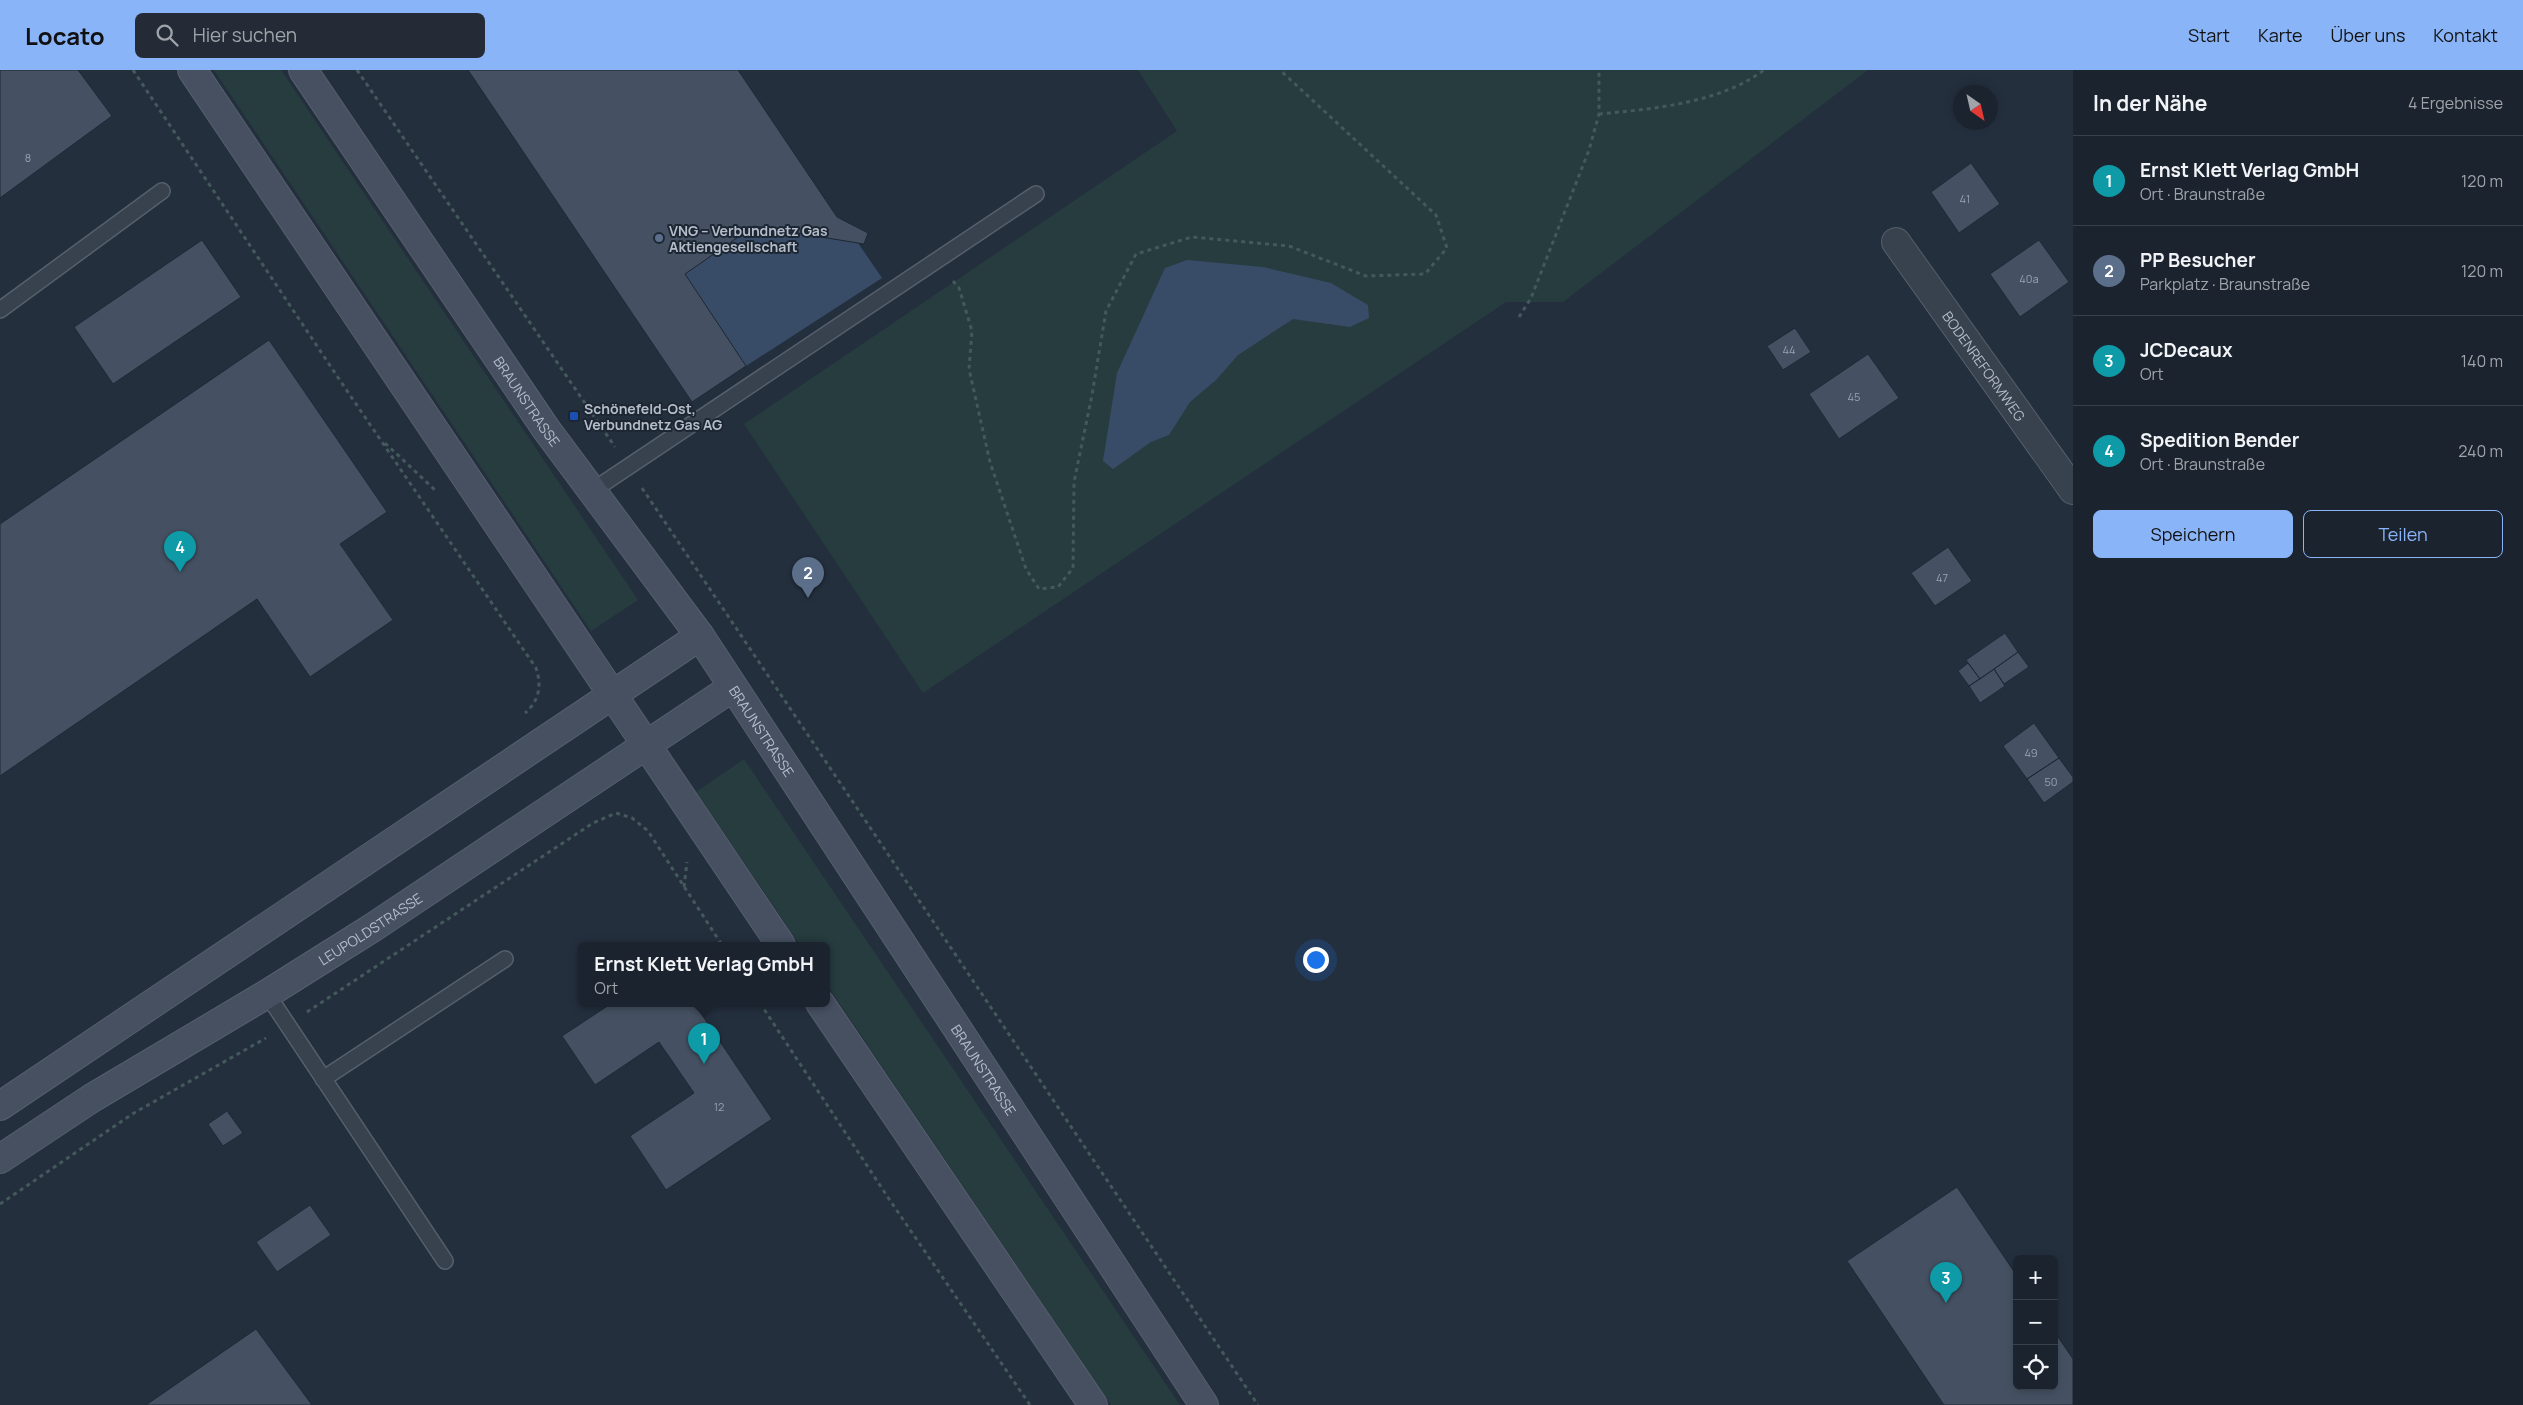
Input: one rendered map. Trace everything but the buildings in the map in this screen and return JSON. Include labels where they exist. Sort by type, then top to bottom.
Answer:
[{"type":"main road","points":[[192,70],[779,942]]},
{"type":"main road","name":"BRAUNSTRASSE","points":[[303,70],[546,429],[700,636],[1204,1405]]},
{"type":"main road","points":[[0,1106],[700,636]]},
{"type":"main road","name":"LEUPOLDSTRASSE","points":[[0,1160],[92,1098],[267,994],[372,928],[733,687]]},
{"type":"main road","points":[[823,1007],[1092,1405]]},
{"type":"street","name":"BODENREFORMWEG","points":[[1896,242],[2073,490]]},
{"type":"lane","points":[[0,310],[162,191]]},
{"type":"lane","points":[[592,491],[1036,194]]},
{"type":"lane","points":[[323,1079],[505,959]]},
{"type":"lane","points":[[267,994],[445,1261]]},
{"type":"path","points":[[133,70],[536,668],[540,679],[535,704],[523,715]]},
{"type":"path","points":[[357,70],[628,467],[1258,1405]]},
{"type":"path","points":[[936,261],[959,288],[972,331],[968,369],[990,462],[1026,568],[1039,589],[1058,587],[1073,568],[1074,482],[1092,395],[1106,311],[1136,254],[1192,237],[1289,246],[1366,276],[1425,274],[1447,248],[1436,215],[1280,70]]},
{"type":"path","points":[[1519,317],[1531,298],[1589,150],[1600,114],[1598,70]]},
{"type":"path","points":[[1600,114],[1653,108],[1712,96],[1764,70]]},
{"type":"path","points":[[379,437],[442,497]]},
{"type":"path","points":[[0,1204],[134,1113],[287,1025],[592,823],[616,813],[632,818],[648,830],[720,942]]},
{"type":"path","points":[[763,1007],[889,1199],[1030,1405]]},
{"type":"green space","points":[[214,70],[281,70],[638,600],[591,631]]},
{"type":"green space","points":[[1138,70],[1868,70],[1563,302],[1506,302],[923,693],[744,424],[1177,131]]},
{"type":"green space","points":[[744,759],[1180,1405],[1111,1405],[830,989],[830,942],[798,942],[696,792]]},
{"type":"water","points":[[754,226],[858,243],[882,278],[746,366],[685,274]]},
{"type":"water","points":[[1187,260],[1263,267],[1331,283],[1368,305],[1369,318],[1350,327],[1293,319],[1238,355],[1216,380],[1190,402],[1169,435],[1151,442],[1113,469],[1103,461],[1117,373],[1165,268]]},
{"type":"place","name":"VNG – Verbundnetz Gas Aktiengesellschaft","points":[[659,238]]},
{"type":"place","name":"Schönefeld-Ost, Verbundnetz Gas AG","points":[[574,416]]},
{"type":"place","name":"Spedition Bender","points":[[180,572]]},
{"type":"place","name":"PP Besucher","points":[[808,598]]},
{"type":"place","name":"Ernst Klett Verlag GmbH","points":[[704,1064]]},
{"type":"place","name":"JCDecaux","points":[[1946,1303]]}]
